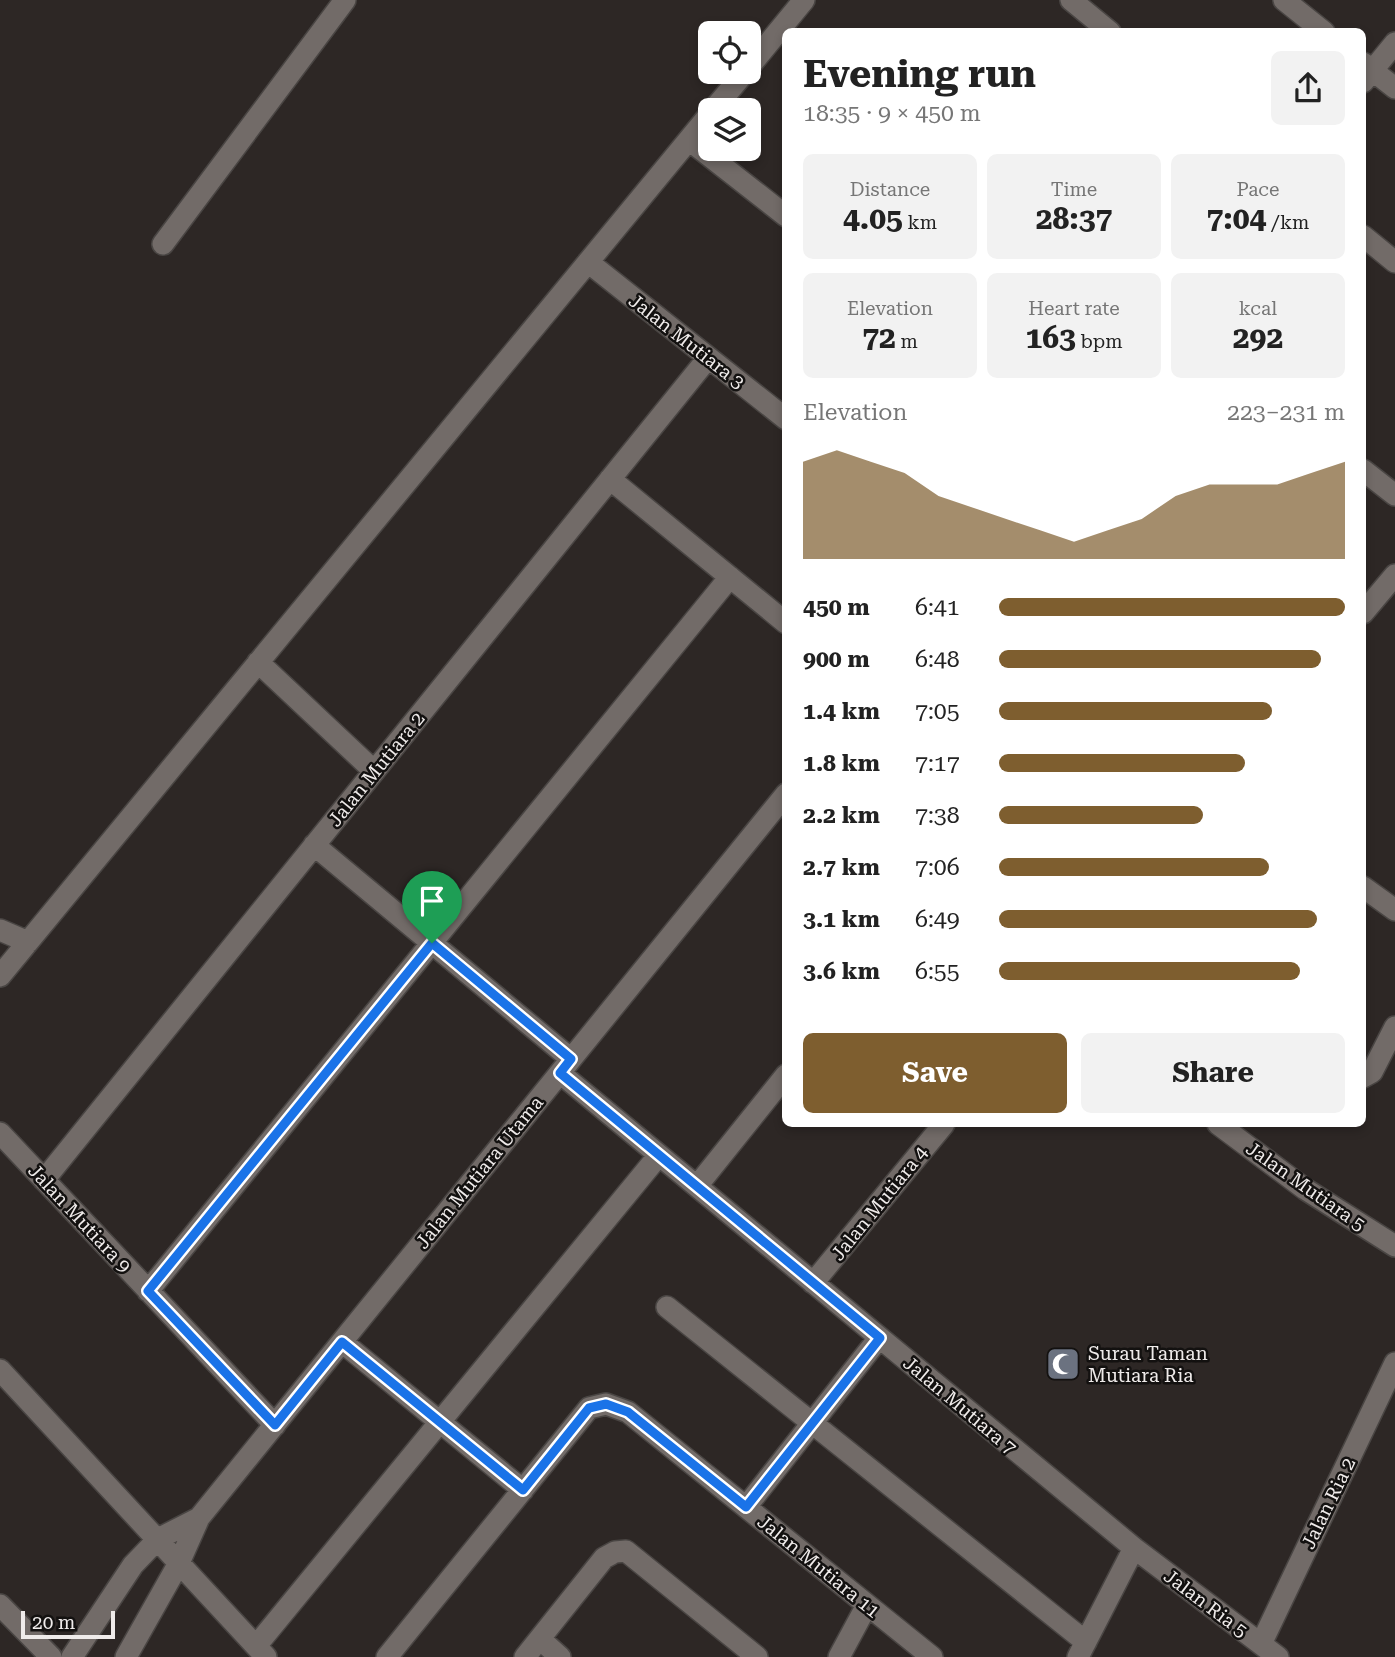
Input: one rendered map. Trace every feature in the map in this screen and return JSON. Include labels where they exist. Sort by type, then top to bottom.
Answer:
[{"type":"street","points":[[163,244],[345,0]]},
{"type":"street","points":[[794,26],[804,0]]},
{"type":"street","points":[[1071,0],[1105,28]]},
{"type":"street","points":[[1284,0],[1319,28]]},
{"type":"street","points":[[761,56],[782,37]]},
{"type":"street","points":[[1395,43],[1366,72],[1395,89]]},
{"type":"street","points":[[724,98],[735,84]]},
{"type":"street","points":[[0,976],[698,129]]},
{"type":"street","points":[[689,140],[782,213]]},
{"type":"street","points":[[1366,238],[1395,262]]},
{"type":"street","name":"Jalan Mutiara 3","points":[[588,262],[782,416]]},
{"type":"street","name":"Jalan Mutiara 2","points":[[44,1180],[708,358]]},
{"type":"street","points":[[1366,472],[1395,495]]},
{"type":"street","points":[[610,479],[782,620]]},
{"type":"street","points":[[1366,609],[1395,575]]},
{"type":"street","points":[[148,1291],[730,577]]},
{"type":"street","points":[[258,662],[374,771]]},
{"type":"street","name":"Jalan Mutiara Utama","points":[[126,1657],[200,1518],[782,799]]},
{"type":"street","name":"Jalan Mutiara 7","points":[[314,845],[432,943],[659,1155],[1134,1548]]},
{"type":"street","points":[[1366,889],[1395,910]]},
{"type":"street","points":[[0,930],[28,942]]},
{"type":"street","points":[[1366,1075],[1372,1072],[1395,1027]]},
{"type":"street","points":[[697,1186],[782,1080]]},
{"type":"street","name":"Jalan Mutiara 4","points":[[813,1283],[942,1127]]},
{"type":"street","name":"Jalan Mutiara 5","points":[[1222,1127],[1305,1189],[1395,1246]]},
{"type":"street","name":"Jalan Mutiara 9","points":[[0,1133],[275,1425]]},
{"type":"street","points":[[0,1370],[261,1652],[439,1422],[659,1155]]},
{"type":"street","points":[[667,1307],[812,1424],[1082,1650],[1134,1548]]},
{"type":"street","points":[[746,1507],[880,1338]]},
{"type":"street","points":[[342,1342],[523,1490]]},
{"type":"street","name":"Jalan Ria 2","points":[[1269,1651],[1395,1363]]},
{"type":"street","name":"Jalan Mutiara 11","points":[[387,1657],[589,1408],[606,1404],[628,1412],[932,1657]]},
{"type":"street","name":"Jalan Mutiara Utama","points":[[72,1657],[133,1565],[158,1539],[200,1518]]},
{"type":"street","name":"Jalan Ria 5","points":[[1134,1548],[1269,1651]]},
{"type":"street","points":[[525,1657],[604,1558],[626,1550],[757,1657]]},
{"type":"street","points":[[0,1605],[51,1657]]},
{"type":"street","points":[[839,1657],[867,1605]]},
{"type":"street","points":[[540,1639],[561,1657]]},
{"type":"place","name":"Surau Taman Mutiara Ria","points":[[1063,1364]]},
{"type":"route","points":[[432,943],[571,1059],[560,1073],[880,1338],[746,1507],[628,1412],[606,1404],[589,1408],[523,1490],[342,1342],[275,1425],[148,1291],[432,943]]}]
